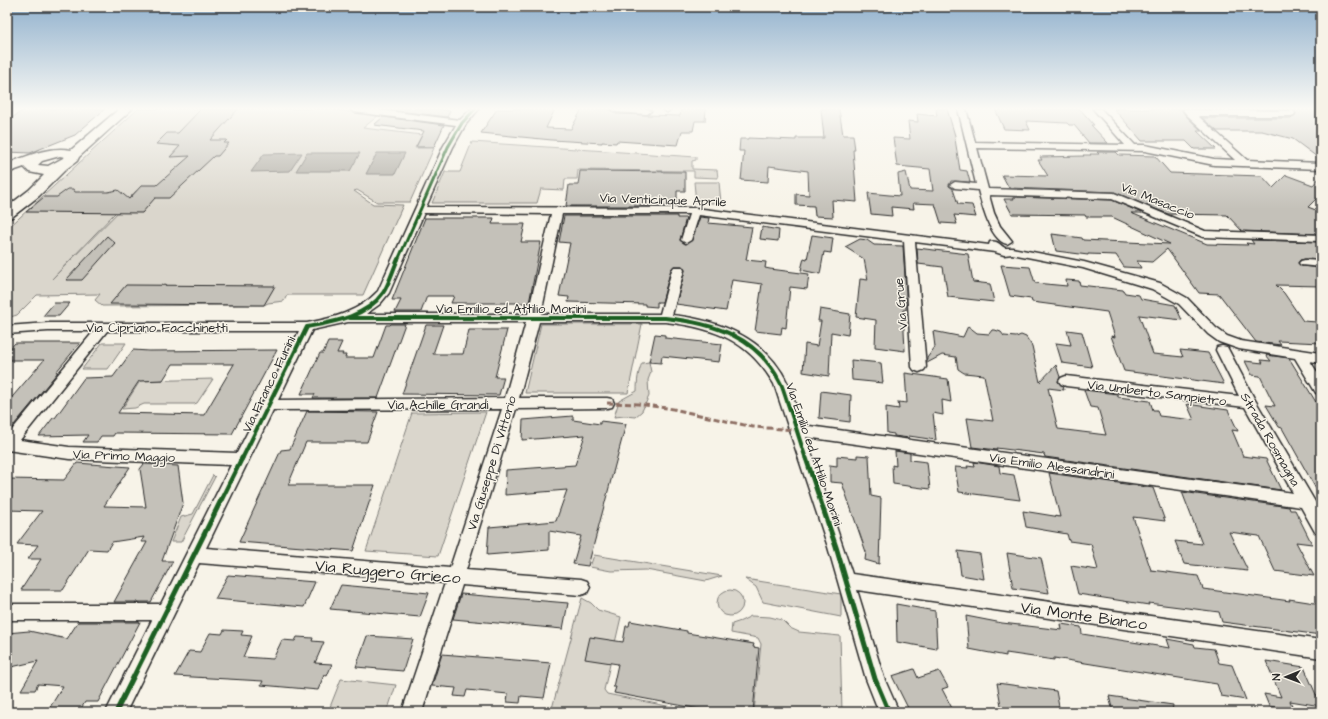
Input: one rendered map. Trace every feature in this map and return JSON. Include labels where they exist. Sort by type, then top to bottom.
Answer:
[{"type":"main road","points":[[7,169],[77,143]]},
{"type":"main road","points":[[7,212],[34,193],[88,143]]},
{"type":"main road","points":[[7,173],[49,170],[67,161],[71,154],[64,152],[45,155],[31,164],[30,166],[36,170]]},
{"type":"main road","points":[[7,212],[27,191],[33,182],[36,170]]},
{"type":"street","name":"Via Franco Furini","points":[[116,712],[307,327],[350,318],[375,303],[383,293],[451,143]]},
{"type":"street","points":[[1128,143],[1133,148]]},
{"type":"street","points":[[1222,143],[1244,163]]},
{"type":"street","points":[[1003,245],[996,226],[989,213],[971,145],[1145,148],[1214,162],[1321,166]]},
{"type":"street","name":"Via Masaccio","points":[[955,185],[983,189],[1114,196],[1203,234],[1321,238]]},
{"type":"street","name":"Via Venticinque Aprile","points":[[420,210],[695,211],[976,247],[1003,245],[1122,275],[1156,286],[1183,300],[1212,331]]},
{"type":"street","name":"Via Giuseppe Di Vittorio","points":[[412,712],[510,403],[534,318],[557,211]]},
{"type":"street","points":[[686,240],[695,211]]},
{"type":"street","name":"Via Grue","points":[[909,238],[919,367]]},
{"type":"street","points":[[1305,263],[1321,264]]},
{"type":"street","points":[[665,318],[678,270]]},
{"type":"street","name":"Via Emilio ed Attilio Morini","points":[[350,318],[665,318],[704,323],[719,328],[746,342],[762,355],[773,368],[781,384],[846,581],[875,679],[889,712]]},
{"type":"street","name":"Via Cipriano Facchinetti","points":[[7,330],[48,327],[307,327]]},
{"type":"street","points":[[8,444],[104,327]]},
{"type":"street","points":[[1212,331],[1223,339],[1239,345],[1321,358]]},
{"type":"street","name":"Strada Rosmagna","points":[[1212,331],[1249,402],[1321,527]]},
{"type":"street","points":[[1222,350],[1239,345]]},
{"type":"street","points":[[1299,354],[1321,389]]},
{"type":"street","name":"Via Umberto Sampietro","points":[[1066,381],[1249,402]]},
{"type":"street","name":"Via Achille Grandi","points":[[269,405],[607,403]]},
{"type":"street","name":"Via Emilio Alessandrini","points":[[797,430],[1306,501]]},
{"type":"street","name":"Via Primo Maggio","points":[[8,444],[69,453],[242,459]]},
{"type":"street","name":"Via Ruggero Grieco","points":[[195,555],[581,587]]},
{"type":"street","name":"Via Monte Bianco","points":[[846,581],[1321,649]]},
{"type":"street","points":[[7,612],[166,612]]},
{"type":"shaded area","points":[[101,143],[418,143],[415,148],[434,148],[410,202],[377,202],[357,190],[354,191],[373,204],[403,205],[363,295],[287,295],[284,301],[264,305],[102,306],[95,300],[100,294],[37,295],[17,315],[7,318],[7,229]],"holes":[[[136,191],[139,191],[52,279]]]},
{"type":"shaded area","points":[[472,143],[480,143],[696,157],[696,160],[692,161],[692,169],[717,170],[718,178],[694,177],[694,171],[578,170],[577,179],[565,179],[564,190],[541,189],[537,203],[432,203],[445,172],[460,172]]},
{"type":"shaded area","points":[[302,153],[290,171],[251,172],[264,154]]},
{"type":"shaded area","points":[[307,153],[360,153],[350,171],[296,171]]},
{"type":"shaded area","points":[[377,153],[405,153],[395,174],[366,174]]},
{"type":"shaded area","points":[[694,182],[719,182],[721,203],[696,203]]},
{"type":"shaded area","points":[[541,324],[642,324],[628,393],[525,393]]},
{"type":"shaded area","points":[[102,343],[126,343],[108,369],[82,369]]},
{"type":"shaded area","points":[[649,362],[651,372],[648,380],[649,396],[642,411],[635,417],[614,417],[619,401],[637,391],[638,377],[642,363]]},
{"type":"shaded area","points":[[213,379],[197,403],[194,404],[144,404],[135,408],[122,409],[140,381]]},
{"type":"shaded area","points":[[486,412],[438,556],[366,551],[412,413]]},
{"type":"shaded area","points":[[213,475],[215,477],[181,542],[171,542],[181,517],[193,514]]},
{"type":"shaded area","points":[[594,555],[722,576],[706,581],[646,570],[611,571],[590,567]]},
{"type":"shaded area","points":[[745,579],[841,594],[841,617],[763,602],[756,587]]},
{"type":"shaded area","points":[[730,590],[739,594],[743,603],[739,612],[730,616],[721,612],[717,603],[721,594]]},
{"type":"shaded area","points":[[582,598],[591,603],[598,610],[621,617],[604,690],[607,694],[697,712],[551,712]]},
{"type":"shaded area","points":[[751,616],[770,617],[782,620],[790,628],[799,632],[840,636],[842,712],[754,712],[761,644],[758,638],[731,633],[732,624]]},
{"type":"shaded area","points":[[341,679],[396,685],[387,712],[328,712]]},
{"type":"building","points":[[7,143],[56,143],[30,153],[7,152]]},
{"type":"building","points":[[157,143],[229,143],[218,156],[214,156],[169,198],[155,198],[142,213],[26,212],[44,197],[57,197],[68,189],[73,189],[75,192],[108,192],[118,190],[129,199],[142,185],[157,185],[190,156],[170,157],[180,146],[156,144]]},
{"type":"building","points":[[418,143],[436,143],[434,147],[416,147]]},
{"type":"building","points":[[641,143],[679,143],[678,145]]},
{"type":"building","points":[[740,143],[854,143],[855,150],[853,150],[857,202],[832,200],[833,217],[815,216],[814,206],[796,205],[796,194],[809,195],[808,171],[769,166],[768,182],[741,180],[744,151],[739,151]]},
{"type":"building","points":[[894,143],[956,143],[960,170],[967,171],[970,182],[951,181],[949,186],[953,189],[958,204],[972,205],[976,217],[954,215],[957,224],[941,223],[935,204],[913,203],[914,209],[891,207],[892,216],[871,214],[868,193],[900,196],[898,174],[906,172],[910,190],[933,191],[930,169],[897,166]]},
{"type":"building","points":[[1188,143],[1209,143],[1216,149],[1194,149]]},
{"type":"building","points":[[1298,143],[1321,143],[1321,160]]},
{"type":"building","points":[[1097,152],[1116,152],[1119,155],[1155,156],[1170,173],[1262,176],[1273,188],[1286,175],[1313,185],[1321,176],[1321,194],[1308,207],[1321,212],[1321,234],[1242,231],[1227,215],[1168,214],[1114,192],[1009,188],[1002,175],[1048,176],[1038,160],[1042,160],[1040,157],[1084,156],[1083,155],[1099,154]]},
{"type":"building","points":[[580,171],[685,172],[685,191],[677,191],[677,206],[566,206],[569,185],[578,185]]},
{"type":"building","points":[[1013,197],[1112,200],[1142,213],[1131,213],[1207,244],[1254,244],[1251,240],[1321,242],[1321,260],[1305,259],[1300,260],[1298,263],[1301,266],[1321,268],[1321,286],[1276,285],[1284,293],[1303,321],[1317,322],[1321,326],[1321,343],[1278,341],[1281,345],[1256,342],[1219,294],[1199,293],[1167,249],[1152,262],[1137,261],[1141,268],[1124,267],[1116,255],[1088,255],[1056,251],[1052,234],[1082,238],[1083,240],[1170,244],[1112,217],[1012,214],[1004,199],[1014,199]]},
{"type":"building","points":[[564,216],[677,216],[677,218],[686,218],[680,240],[685,244],[692,240],[700,217],[709,218],[708,223],[752,227],[746,260],[766,262],[765,268],[809,274],[807,289],[790,287],[786,328],[782,327],[781,334],[755,331],[762,284],[732,280],[726,311],[676,304],[685,270],[682,266],[674,266],[671,269],[662,302],[657,302],[657,307],[645,306],[645,304],[568,302],[569,297],[559,296],[570,243],[559,242]]},
{"type":"building","points":[[425,218],[494,218],[492,224],[525,224],[521,242],[541,242],[529,303],[451,303],[454,296],[427,296],[421,312],[395,312],[401,300],[392,300]]},
{"type":"building","points":[[762,227],[779,230],[778,241],[760,239]]},
{"type":"building","points":[[812,235],[833,238],[831,253],[824,252],[820,274],[801,270],[804,258],[807,259]]},
{"type":"building","points":[[107,236],[115,243],[82,280],[66,280]]},
{"type":"building","points":[[860,239],[867,240],[874,245],[903,246],[906,291],[906,310],[903,310],[905,351],[875,347],[876,320],[856,317],[860,279],[868,280],[864,259],[845,247]]},
{"type":"building","points":[[917,248],[968,254],[973,282],[990,284],[994,302],[948,297],[943,267],[918,264]]},
{"type":"building","points":[[1001,265],[1030,267],[1035,283],[1067,286],[1066,280],[1079,281],[1080,285],[1123,290],[1125,293],[1139,295],[1141,299],[1175,305],[1182,320],[1139,315],[1153,354],[1183,357],[1180,350],[1208,353],[1224,384],[1124,371],[1111,336],[1115,337],[1107,312],[1032,302],[1031,299],[1010,296]]},
{"type":"building","points":[[126,285],[275,286],[264,305],[110,304]]},
{"type":"building","points":[[54,303],[70,303],[59,316],[43,316]]},
{"type":"building","points":[[820,309],[850,314],[848,335],[831,332],[829,376],[803,372],[805,344],[817,346],[821,321],[818,321]]},
{"type":"building","points":[[405,324],[378,398],[313,398],[315,394],[301,394],[320,353],[323,353],[328,342],[342,342],[337,353],[343,353],[342,355],[346,355],[345,358],[374,358],[386,325]]},
{"type":"building","points":[[426,325],[443,325],[433,354],[463,354],[469,330],[507,330],[495,377],[504,377],[499,395],[402,394]]},
{"type":"building","points":[[968,326],[977,333],[989,334],[992,330],[995,330],[1001,332],[1004,336],[1016,337],[1021,335],[1026,337],[1032,346],[1040,382],[1056,365],[1060,377],[1058,382],[1063,386],[1064,390],[1048,388],[1058,429],[1106,435],[1098,408],[1090,407],[1084,390],[1117,394],[1118,397],[1150,401],[1153,410],[1157,410],[1159,416],[1194,420],[1187,404],[1228,410],[1238,431],[1232,430],[1243,456],[1266,459],[1281,490],[1045,457],[1044,454],[996,448],[997,450],[972,447],[967,418],[993,421],[984,375],[964,373],[958,369],[956,357],[942,355],[927,363],[927,358],[935,347],[933,331],[963,337]]},
{"type":"building","points":[[1067,330],[1082,332],[1092,367],[1062,363],[1056,343],[1071,345]]},
{"type":"building","points":[[655,334],[665,335],[665,338],[722,344],[719,362],[662,356],[661,363],[649,362]]},
{"type":"building","points":[[15,343],[80,343],[14,425],[7,425],[7,403],[44,360],[7,360],[7,352]]},
{"type":"building","points":[[133,350],[277,350],[232,434],[115,433],[113,436],[101,436],[97,442],[83,442],[88,435],[39,436],[53,418],[55,418],[84,378],[113,377]],"holes":[[[173,364],[234,364],[204,415],[118,413],[139,381],[163,380]]]},
{"type":"building","points":[[1266,355],[1289,358],[1319,407],[1321,407],[1321,498],[1282,428],[1279,427],[1266,405],[1275,406],[1260,376],[1252,375],[1245,361],[1263,363],[1261,360],[1271,361]]},
{"type":"building","points":[[851,360],[881,363],[883,383],[852,380]]},
{"type":"building","points":[[905,373],[948,379],[951,402],[942,400],[943,415],[933,413],[936,440],[909,436],[909,438],[894,436],[894,434],[887,433],[886,407],[899,409],[898,402],[907,403]]},
{"type":"building","points":[[821,391],[851,395],[850,422],[819,418]]},
{"type":"building","points":[[307,411],[378,412],[367,442],[306,442],[288,485],[375,485],[353,551],[239,542],[281,450],[290,449]]},
{"type":"building","points":[[573,416],[573,420],[600,424],[600,421],[626,424],[588,566],[573,564],[581,536],[549,531],[549,550],[487,555],[489,527],[556,521],[567,490],[505,495],[506,470],[575,465],[585,435],[522,440],[523,420]]},
{"type":"building","points":[[895,451],[910,453],[910,460],[927,462],[930,489],[893,484],[892,465],[896,466]]},
{"type":"building","points":[[857,455],[869,456],[871,496],[881,498],[879,564],[865,560],[866,552],[842,483],[830,482],[830,465],[837,466],[837,456],[857,458]]},
{"type":"building","points":[[974,462],[999,466],[1000,473],[1014,475],[1020,500],[959,492],[955,467],[975,467]]},
{"type":"building","points":[[77,463],[130,467],[104,506],[146,507],[140,469],[144,464],[178,466],[183,503],[162,561],[173,561],[151,602],[114,602],[147,542],[141,542],[144,537],[112,542],[107,550],[89,549],[63,590],[21,590],[41,559],[28,559],[38,545],[17,544],[42,511],[7,510],[7,479],[64,480]]},
{"type":"building","points":[[1049,473],[1153,488],[1165,521],[1133,517],[1151,570],[1198,576],[1203,589],[1321,604],[1321,635],[1222,622],[1219,612],[1148,603],[1149,605],[1078,594],[1071,566],[1098,570],[1091,544],[1069,541],[1067,534],[1026,527],[1023,511],[1060,517]]},
{"type":"building","points":[[1182,492],[1289,507],[1290,510],[1295,510],[1312,544],[1296,542],[1314,576],[1275,571],[1259,536],[1229,532],[1248,571],[1184,564],[1175,541],[1202,544]]},
{"type":"building","points":[[958,551],[980,554],[984,579],[961,575]]},
{"type":"building","points":[[1007,553],[1041,558],[1049,593],[1013,588]]},
{"type":"building","points":[[228,575],[315,582],[304,607],[215,599]]},
{"type":"building","points":[[341,585],[429,593],[420,617],[330,609]]},
{"type":"building","points":[[461,594],[568,603],[563,629],[453,619]]},
{"type":"building","points":[[896,604],[935,611],[937,649],[897,642]]},
{"type":"building","points":[[966,616],[1002,623],[1062,630],[1061,624],[1081,627],[1082,634],[1170,648],[1167,639],[1194,644],[1195,647],[1214,649],[1219,663],[1232,665],[1246,700],[1221,696],[1217,684],[1054,658],[1054,660],[1006,653],[1006,656],[969,649]]},
{"type":"building","points":[[630,621],[687,631],[687,633],[754,644],[753,647],[759,648],[753,712],[716,712],[614,693],[616,687],[613,687],[618,664],[585,659],[590,637],[623,642],[626,626],[629,626]]},
{"type":"building","points":[[78,622],[140,622],[98,702],[85,702],[79,712],[47,712],[63,686],[38,684],[35,690],[21,690],[38,661],[7,668],[7,633],[29,631],[67,639]]},
{"type":"building","points":[[224,630],[243,631],[241,635],[252,636],[243,657],[273,659],[282,640],[295,641],[297,637],[313,638],[312,641],[324,642],[315,663],[332,664],[327,676],[324,675],[318,690],[261,685],[263,681],[175,676],[189,651],[200,652],[210,633],[222,634]]},
{"type":"building","points":[[367,636],[413,639],[403,671],[356,667]]},
{"type":"building","points":[[442,654],[551,663],[544,698],[521,696],[520,703],[507,702],[508,694],[467,690],[465,697],[454,696],[456,688],[432,686]]},
{"type":"building","points":[[1266,661],[1304,667],[1321,706],[1290,701],[1294,710],[1269,706],[1264,694],[1281,697]]},
{"type":"building","points":[[914,669],[918,678],[939,671],[948,687],[942,689],[954,712],[910,712],[892,676]]},
{"type":"building","points":[[997,683],[1056,691],[1060,712],[1002,711]]},
{"type":"building","points":[[1109,696],[1173,705],[1172,712],[1113,712]]},
{"type":"marked path","points":[[607,403],[638,404],[673,409],[753,427],[797,430]]},
{"type":"cycle path","points":[[116,712],[307,327],[339,320],[358,313],[367,308],[383,293],[451,143]]},
{"type":"cycle path","points":[[350,318],[665,318],[702,323],[733,334],[747,343],[760,354],[781,384],[836,547],[875,679],[889,712]]}]
